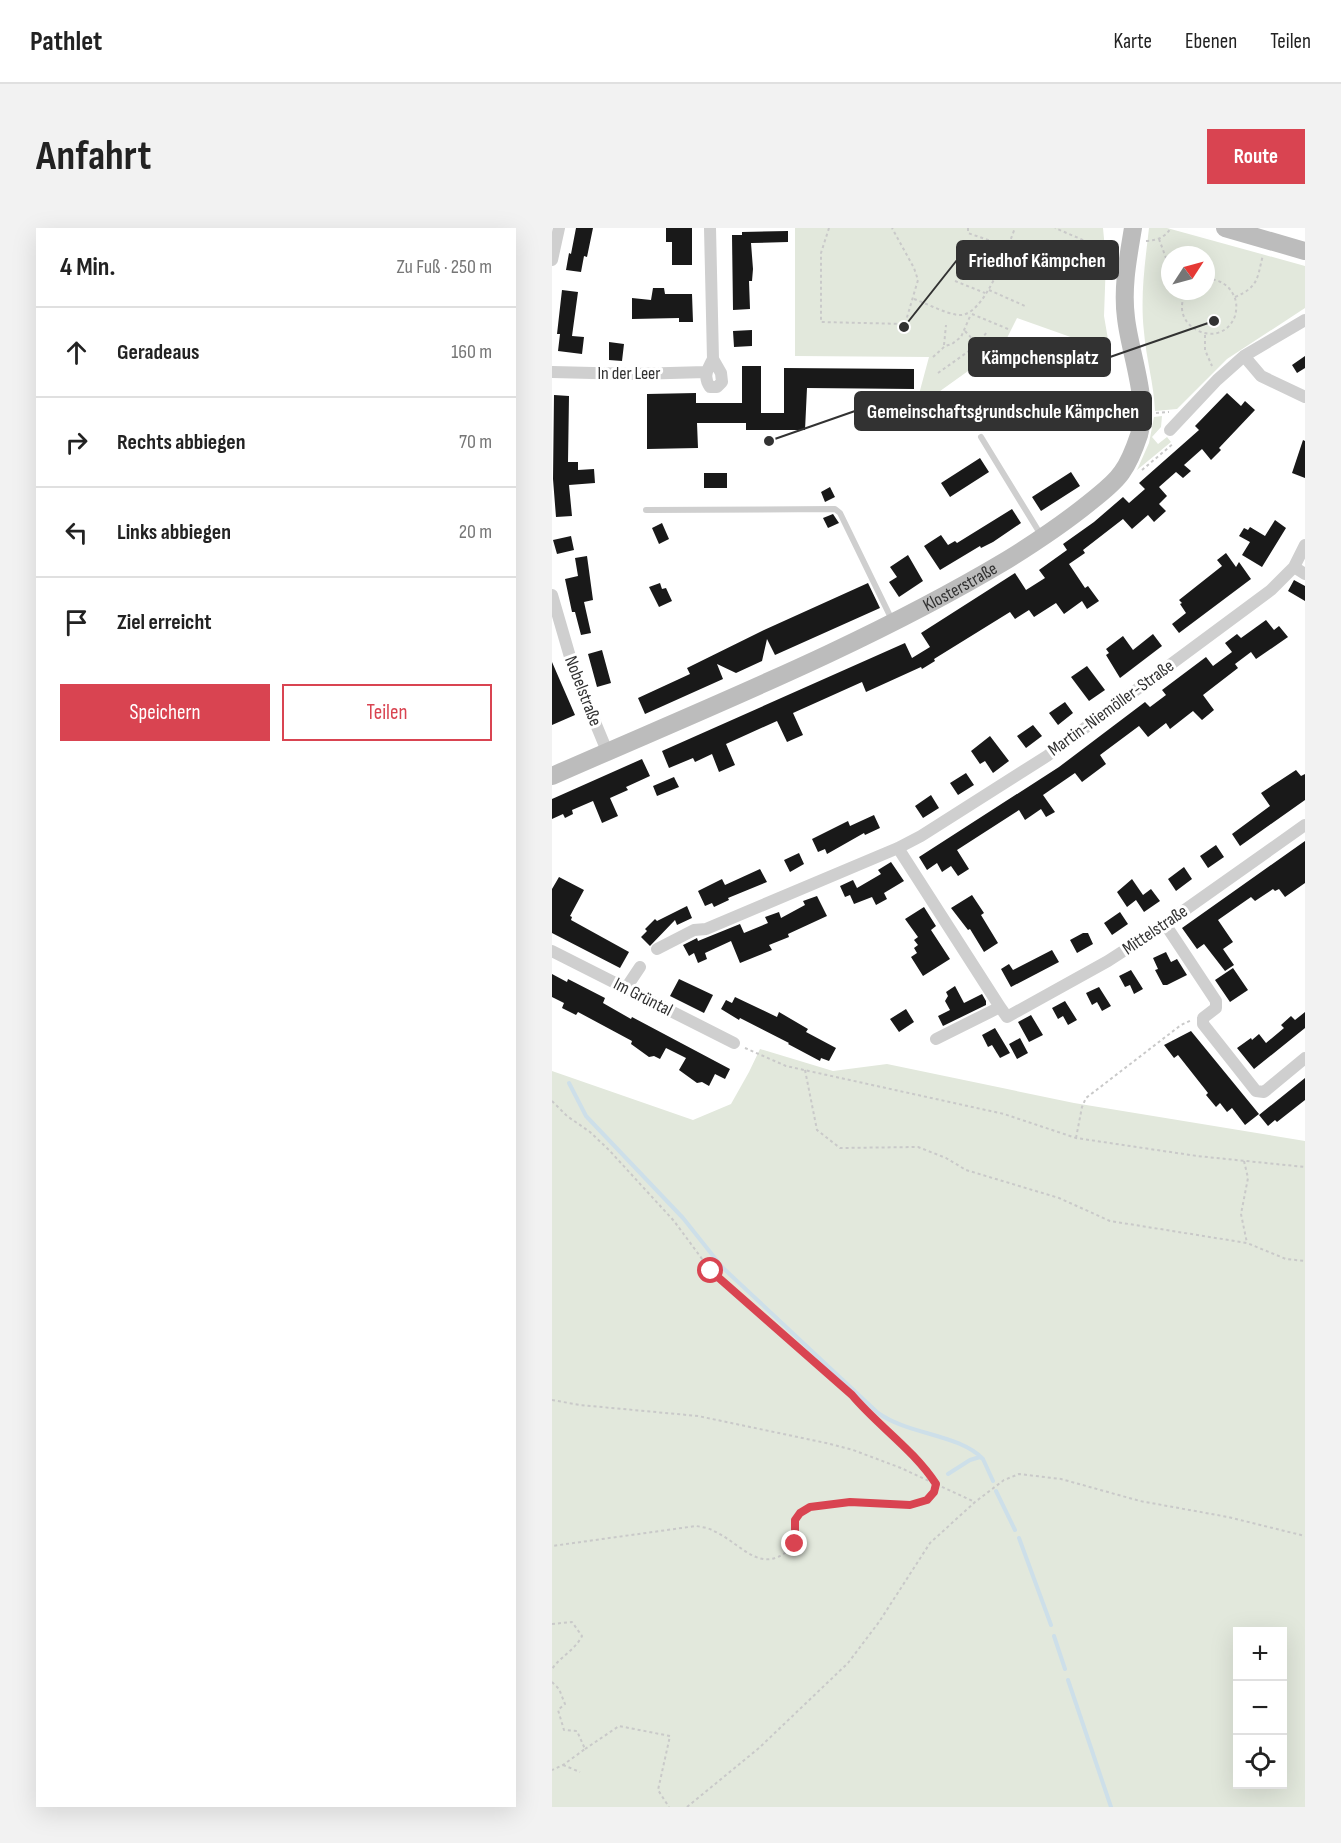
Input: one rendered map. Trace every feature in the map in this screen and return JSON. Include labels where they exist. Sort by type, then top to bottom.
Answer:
[{"type":"main road","points":[[1225,228],[1305,251]]},
{"type":"main road","name":"Klosterstraße","points":[[552,776],[894,623],[967,584],[1043,538],[1106,490],[1122,472],[1140,432],[1139,384],[1125,317],[1125,276],[1133,233]]},
{"type":"street","points":[[552,260],[559,228]]},
{"type":"street","points":[[710,228],[713,360],[721,373],[722,382],[717,387],[710,387],[706,381],[706,372],[713,360]]},
{"type":"street","points":[[1173,435],[1188,411],[1244,356],[1305,320]]},
{"type":"street","points":[[1244,356],[1262,376],[1305,397]]},
{"type":"street","name":"In der Leer","points":[[552,372],[634,374],[706,372]]},
{"type":"street","name":"Martin-Niemöller-Straße","points":[[657,949],[694,930],[706,929],[898,848],[921,836],[1047,756],[1271,590],[1294,567],[1305,545]]},
{"type":"street","points":[[1294,567],[1305,574]]},
{"type":"street","name":"Nobelstraße","points":[[552,595],[575,675],[607,751]]},
{"type":"street","name":"Mittelstraße","points":[[1000,1007],[1007,1017],[1108,961],[1165,924],[1305,825]]},
{"type":"street","points":[[898,848],[1000,1007],[936,1039]]},
{"type":"street","points":[[1165,924],[1216,1001],[1216,1008],[1203,1018],[1203,1024],[1256,1090],[1264,1092],[1305,1058]]},
{"type":"street","name":"Im Grüntal","points":[[552,951],[734,1043]]},
{"type":"street","points":[[626,988],[640,967]]},
{"type":"lane","points":[[981,437],[1043,538]]},
{"type":"lane","points":[[646,510],[835,509],[840,513],[894,623]]},
{"type":"path","points":[[829,228],[821,253],[821,322],[905,324],[918,280],[892,228]]},
{"type":"path","points":[[968,228],[968,233],[1079,272],[1091,248],[1090,243],[1054,228]]},
{"type":"path","points":[[933,357],[945,346],[952,344],[965,331],[970,313],[989,290],[1015,228]]},
{"type":"path","points":[[1133,233],[1147,241],[1165,236],[1171,228]]},
{"type":"path","points":[[1159,239],[1162,246]]},
{"type":"path","points":[[1235,297],[1248,291],[1256,282],[1268,240]]},
{"type":"path","points":[[955,281],[986,293]]},
{"type":"path","points":[[1183,300],[1185,320],[1190,326],[1205,334],[1221,331],[1233,320],[1236,313],[1235,297],[1223,282],[1215,281]]},
{"type":"path","points":[[989,290],[1024,306]]},
{"type":"path","points":[[913,298],[959,315],[970,313],[1008,329]]},
{"type":"path","points":[[945,346],[943,342],[946,325]]},
{"type":"path","points":[[965,331],[977,344]]},
{"type":"path","points":[[938,373],[977,344],[987,332]]},
{"type":"path","points":[[1205,334],[1205,350],[1217,380]]},
{"type":"path","points":[[1141,415],[1188,411]]},
{"type":"path","points":[[1122,472],[1132,475],[1139,473],[1173,435]]},
{"type":"path","points":[[1076,1138],[1086,1098],[1181,1025],[1192,1020],[1203,1024]]},
{"type":"path","points":[[734,1043],[786,1066],[1004,1114],[1076,1138],[1305,1167]]},
{"type":"path","points":[[805,1070],[817,1130],[840,1148],[918,1147],[946,1158],[966,1170],[1059,1198],[1110,1221],[1247,1243],[1286,1259],[1305,1261]]},
{"type":"path","points":[[552,1101],[609,1150],[674,1221],[711,1271],[852,1395],[869,1416],[924,1467],[936,1484],[934,1492],[927,1500],[910,1505],[850,1502],[810,1507],[800,1513],[795,1520],[795,1544],[786,1553],[772,1559],[750,1555],[715,1531],[696,1526],[552,1546]]},
{"type":"path","points":[[1244,1161],[1248,1178],[1241,1214],[1247,1243]]},
{"type":"path","points":[[552,1400],[580,1405],[698,1416],[816,1440],[854,1450],[975,1502]]},
{"type":"path","points":[[687,1807],[766,1741],[848,1663],[879,1622],[930,1543],[975,1502],[1004,1480],[1019,1474],[1061,1479],[1140,1501],[1228,1517],[1305,1536]]},
{"type":"path","points":[[552,1624],[572,1622],[582,1636],[577,1646],[558,1660],[552,1669]]},
{"type":"path","points":[[552,1682],[559,1689],[565,1704],[558,1710],[564,1730],[577,1731],[585,1749]]},
{"type":"path","points":[[552,1770],[563,1765],[619,1726],[670,1736],[658,1790],[669,1807]]},
{"type":"path","points":[[563,1765],[580,1772]]},
{"type":"shaded area","points":[[795,228],[1103,228],[1106,260],[1104,316],[1110,351],[1017,318],[1003,346],[915,409],[929,357],[795,356]]},
{"type":"shaded area","points":[[1149,228],[1167,228],[1305,266],[1305,308],[1227,359],[1177,409],[1155,411],[1143,319]]},
{"type":"shaded area","points":[[1162,416],[1161,427],[1152,437],[1158,444],[1167,437],[1171,442],[1137,470],[1149,443],[1154,417]]},
{"type":"shaded area","points":[[760,1049],[833,1071],[887,1064],[1074,1103],[1305,1141],[1305,1807],[552,1807],[552,1071],[693,1120],[731,1104]]},
{"type":"building","points":[[576,228],[593,228],[587,257],[584,256],[581,272],[566,270]]},
{"type":"building","points":[[666,228],[692,228],[692,265],[672,265],[672,242],[666,242]]},
{"type":"building","points":[[788,231],[788,242],[751,243],[753,269],[752,281],[749,281],[750,309],[733,310],[732,235],[742,235],[742,232]]},
{"type":"building","points":[[653,288],[664,288],[665,294],[692,294],[693,322],[679,322],[679,318],[632,319],[632,298],[651,300]]},
{"type":"building","points":[[562,290],[578,292],[572,336],[584,337],[582,354],[558,351],[560,334],[557,334]]},
{"type":"building","points":[[752,330],[752,346],[734,347],[733,331]]},
{"type":"building","points":[[609,342],[624,344],[622,361],[609,360]]},
{"type":"building","points":[[1305,356],[1305,368],[1297,373],[1292,365]]},
{"type":"building","points":[[742,366],[761,366],[761,413],[784,413],[784,368],[914,369],[914,389],[807,388],[805,430],[746,430],[746,423],[697,423],[698,448],[647,449],[647,394],[696,393],[696,403],[742,403]]},
{"type":"building","points":[[976,391],[985,405],[946,430],[937,416]]},
{"type":"building","points":[[1227,393],[1241,406],[1245,401],[1255,410],[1219,448],[1221,450],[1211,460],[1202,449],[1184,465],[1191,471],[1183,478],[1176,472],[1159,487],[1167,496],[1159,504],[1166,511],[1154,522],[1148,515],[1132,529],[1123,519],[1069,564],[1085,588],[1088,586],[1099,601],[1087,609],[1082,601],[1064,614],[1056,603],[1034,617],[1029,610],[1015,619],[1010,612],[934,659],[935,661],[922,669],[921,667],[866,692],[862,682],[793,713],[803,735],[787,742],[777,721],[726,744],[735,765],[719,772],[712,754],[695,762],[693,758],[669,768],[662,751],[905,643],[912,658],[930,647],[921,633],[1015,573],[1026,590],[1045,578],[1039,570],[1067,550],[1063,544],[1123,497],[1129,503],[1145,489],[1139,483],[1199,430],[1195,426]]},
{"type":"building","points":[[554,395],[569,396],[568,462],[578,462],[578,470],[594,469],[595,483],[569,485],[572,516],[556,517],[553,479]]},
{"type":"building","points":[[1303,440],[1305,441],[1305,478],[1292,473]]},
{"type":"building","points":[[980,458],[989,472],[950,497],[941,483]]},
{"type":"building","points":[[1071,472],[1080,486],[1041,511],[1032,497]]},
{"type":"building","points":[[704,473],[727,473],[727,488],[704,488]]},
{"type":"building","points":[[830,487],[835,497],[825,502],[821,492]]},
{"type":"building","points":[[1012,509],[1021,523],[993,542],[981,548],[980,546],[940,570],[924,546],[941,535],[948,545],[955,541],[957,543]]},
{"type":"building","points":[[833,514],[839,523],[828,528],[823,518]]},
{"type":"building","points":[[1275,520],[1286,528],[1262,567],[1242,555],[1250,542],[1239,536],[1244,528],[1248,530],[1250,527],[1265,536]]},
{"type":"building","points":[[662,523],[669,539],[659,544],[652,528]]},
{"type":"building","points":[[571,536],[574,550],[557,554],[553,540]]},
{"type":"building","points":[[1226,553],[1236,567],[1239,562],[1251,579],[1179,633],[1172,624],[1186,613],[1179,600],[1222,566],[1217,560]]},
{"type":"building","points":[[908,555],[923,581],[899,597],[889,582],[897,577],[890,567]]},
{"type":"building","points":[[587,556],[593,600],[584,602],[591,633],[581,635],[575,612],[572,612],[565,579],[578,576],[575,558]]},
{"type":"building","points":[[1294,580],[1305,586],[1305,601],[1288,591]]},
{"type":"building","points":[[660,583],[662,589],[666,588],[672,601],[659,607],[649,587]]},
{"type":"building","points":[[868,583],[880,608],[775,655],[767,639],[762,661],[736,673],[717,664],[723,679],[645,714],[638,698],[690,674],[687,668]]},
{"type":"building","points":[[1266,620],[1274,630],[1279,626],[1288,637],[1256,659],[1251,652],[1235,664],[1238,668],[1203,695],[1214,710],[1202,720],[1193,711],[1170,729],[1166,723],[1148,737],[1139,726],[1100,755],[1106,764],[1082,782],[1075,773],[1043,795],[1055,812],[1046,817],[1041,809],[1025,820],[1019,810],[957,850],[969,869],[958,876],[951,866],[942,872],[937,863],[927,870],[919,857],[1059,767],[1145,702],[1150,707],[1166,695],[1162,690],[1206,657],[1213,666],[1232,652],[1225,643],[1237,634],[1241,638]]},
{"type":"building","points":[[1153,634],[1162,646],[1120,678],[1106,655],[1109,653],[1106,649],[1123,636],[1133,650]]},
{"type":"building","points":[[602,650],[611,683],[597,687],[588,654]]},
{"type":"building","points":[[552,662],[575,715],[552,725]]},
{"type":"building","points":[[1087,666],[1105,690],[1089,701],[1071,677]]},
{"type":"building","points":[[1065,702],[1073,713],[1058,725],[1049,713]]},
{"type":"building","points":[[1033,725],[1042,736],[1026,748],[1017,736]]},
{"type":"building","points":[[990,736],[1009,761],[993,773],[985,761],[980,764],[971,751]]},
{"type":"building","points":[[642,759],[650,776],[626,787],[628,790],[610,798],[618,816],[602,823],[593,801],[572,810],[573,814],[565,818],[563,814],[552,819],[552,799]]},
{"type":"building","points":[[1296,770],[1301,776],[1305,774],[1305,800],[1240,846],[1232,834],[1270,806],[1261,793]]},
{"type":"building","points":[[966,773],[974,785],[958,795],[950,783]]},
{"type":"building","points":[[674,777],[679,787],[657,796],[653,786]]},
{"type":"building","points":[[931,795],[939,808],[923,818],[915,806]]},
{"type":"building","points":[[874,815],[880,828],[865,835],[864,833],[827,854],[825,849],[818,852],[812,839],[848,821],[850,826]]},
{"type":"building","points":[[1305,841],[1305,883],[1285,897],[1279,889],[1275,891],[1273,889],[1255,901],[1251,897],[1218,920],[1233,942],[1223,949],[1234,965],[1225,971],[1204,944],[1197,949],[1182,928]]},
{"type":"building","points":[[1216,845],[1224,857],[1208,868],[1200,856]]},
{"type":"building","points":[[799,853],[804,864],[790,872],[784,860]]},
{"type":"building","points":[[891,862],[904,881],[884,893],[887,899],[876,905],[872,897],[854,904],[850,895],[845,897],[840,886],[853,880],[857,888],[881,874],[878,870]]},
{"type":"building","points":[[1184,867],[1192,879],[1176,891],[1168,879]]},
{"type":"building","points":[[760,869],[767,882],[728,898],[729,900],[714,907],[712,903],[705,906],[698,891],[722,879],[725,885]]},
{"type":"building","points":[[559,877],[584,890],[570,916],[571,920],[629,952],[620,968],[552,933],[552,889]]},
{"type":"building","points":[[1132,879],[1143,895],[1151,889],[1160,901],[1144,912],[1136,900],[1127,907],[1117,892]]},
{"type":"building","points":[[972,895],[984,913],[981,915],[998,943],[984,952],[970,929],[968,930],[951,908]]},
{"type":"building","points":[[817,896],[827,916],[769,945],[772,950],[740,963],[731,941],[705,953],[707,959],[698,963],[694,953],[689,956],[683,945],[740,924],[744,933],[768,923],[765,917],[779,912],[781,918],[805,905],[803,901]]},
{"type":"building","points":[[687,906],[692,918],[677,925],[675,920],[650,946],[641,937],[655,919],[657,921]]},
{"type":"building","points":[[924,907],[936,926],[931,930],[950,959],[923,976],[911,957],[917,953],[914,948],[918,945],[914,940],[918,937],[905,919]]},
{"type":"building","points":[[1120,912],[1128,924],[1112,935],[1104,923]]},
{"type":"building","points":[[1083,933],[1088,933],[1093,944],[1077,953],[1070,940]]},
{"type":"building","points":[[1052,950],[1059,962],[1011,987],[1001,969],[1009,964],[1013,970]]},
{"type":"building","points":[[1166,952],[1171,962],[1177,959],[1187,975],[1163,985],[1155,970],[1158,969],[1153,958]]},
{"type":"building","points":[[1233,968],[1248,990],[1230,1002],[1215,980]]},
{"type":"building","points":[[1131,970],[1143,989],[1134,994],[1130,985],[1125,987],[1119,976]]},
{"type":"building","points":[[552,974],[567,982],[568,979],[605,998],[603,1003],[631,1019],[632,1017],[730,1069],[725,1079],[715,1074],[709,1086],[702,1082],[697,1083],[679,1070],[686,1058],[666,1048],[660,1059],[654,1056],[649,1057],[631,1044],[632,1041],[578,1012],[576,1015],[562,1008],[564,1003],[552,997]]},
{"type":"building","points":[[679,979],[713,995],[704,1013],[670,996]]},
{"type":"building","points":[[955,986],[964,1003],[982,994],[986,1005],[943,1026],[938,1016],[950,1010],[945,1001],[948,996],[946,992]]},
{"type":"building","points":[[1099,987],[1111,1006],[1102,1011],[1097,1002],[1092,1005],[1086,993]]},
{"type":"building","points":[[735,997],[777,1017],[779,1012],[808,1029],[806,1032],[836,1048],[829,1061],[821,1058],[820,1061],[721,1009],[726,1000],[732,1003]]},
{"type":"building","points":[[1065,1001],[1077,1020],[1068,1025],[1063,1016],[1058,1019],[1052,1008]]},
{"type":"building","points":[[906,1009],[914,1022],[899,1032],[890,1019]]},
{"type":"building","points":[[1305,1012],[1305,1028],[1254,1069],[1237,1048],[1259,1034],[1266,1043],[1284,1028],[1281,1025],[1291,1016],[1295,1020]]},
{"type":"building","points":[[1031,1015],[1043,1035],[1029,1042],[1018,1022]]},
{"type":"building","points":[[995,1028],[1010,1053],[1000,1058],[992,1045],[988,1047],[982,1035]]},
{"type":"building","points":[[1191,1031],[1259,1114],[1245,1125],[1232,1108],[1227,1112],[1220,1103],[1216,1107],[1206,1095],[1208,1093],[1178,1055],[1174,1058],[1164,1045]]},
{"type":"building","points":[[1020,1038],[1028,1053],[1017,1059],[1009,1044]]},
{"type":"building","points":[[1305,1078],[1305,1100],[1277,1122],[1275,1120],[1268,1126],[1259,1115]]},
{"type":"waterway","points":[[569,1083],[586,1116],[683,1218],[722,1267],[878,1413],[904,1426],[961,1444],[983,1459]]},
{"type":"waterway","points":[[948,1474],[970,1460],[980,1457],[993,1481]]},
{"type":"waterway","points":[[996,1491],[1015,1530]]},
{"type":"waterway","points":[[1019,1538],[1051,1625]]},
{"type":"waterway","points":[[1054,1636],[1065,1669]]},
{"type":"waterway","points":[[1068,1680],[1111,1807]]},
{"type":"place","name":"Kämpchensplatz","points":[[1214,321]]},
{"type":"place","name":"Friedhof Kämpchen","points":[[904,327]]},
{"type":"place","name":"Gemeinschaftsgrundschule Kämpchen","points":[[769,441]]},
{"type":"route","points":[[711,1271],[852,1395],[869,1416],[906,1447],[936,1484],[934,1492],[927,1500],[910,1505],[850,1502],[810,1507],[800,1513],[795,1520],[795,1544]]}]
